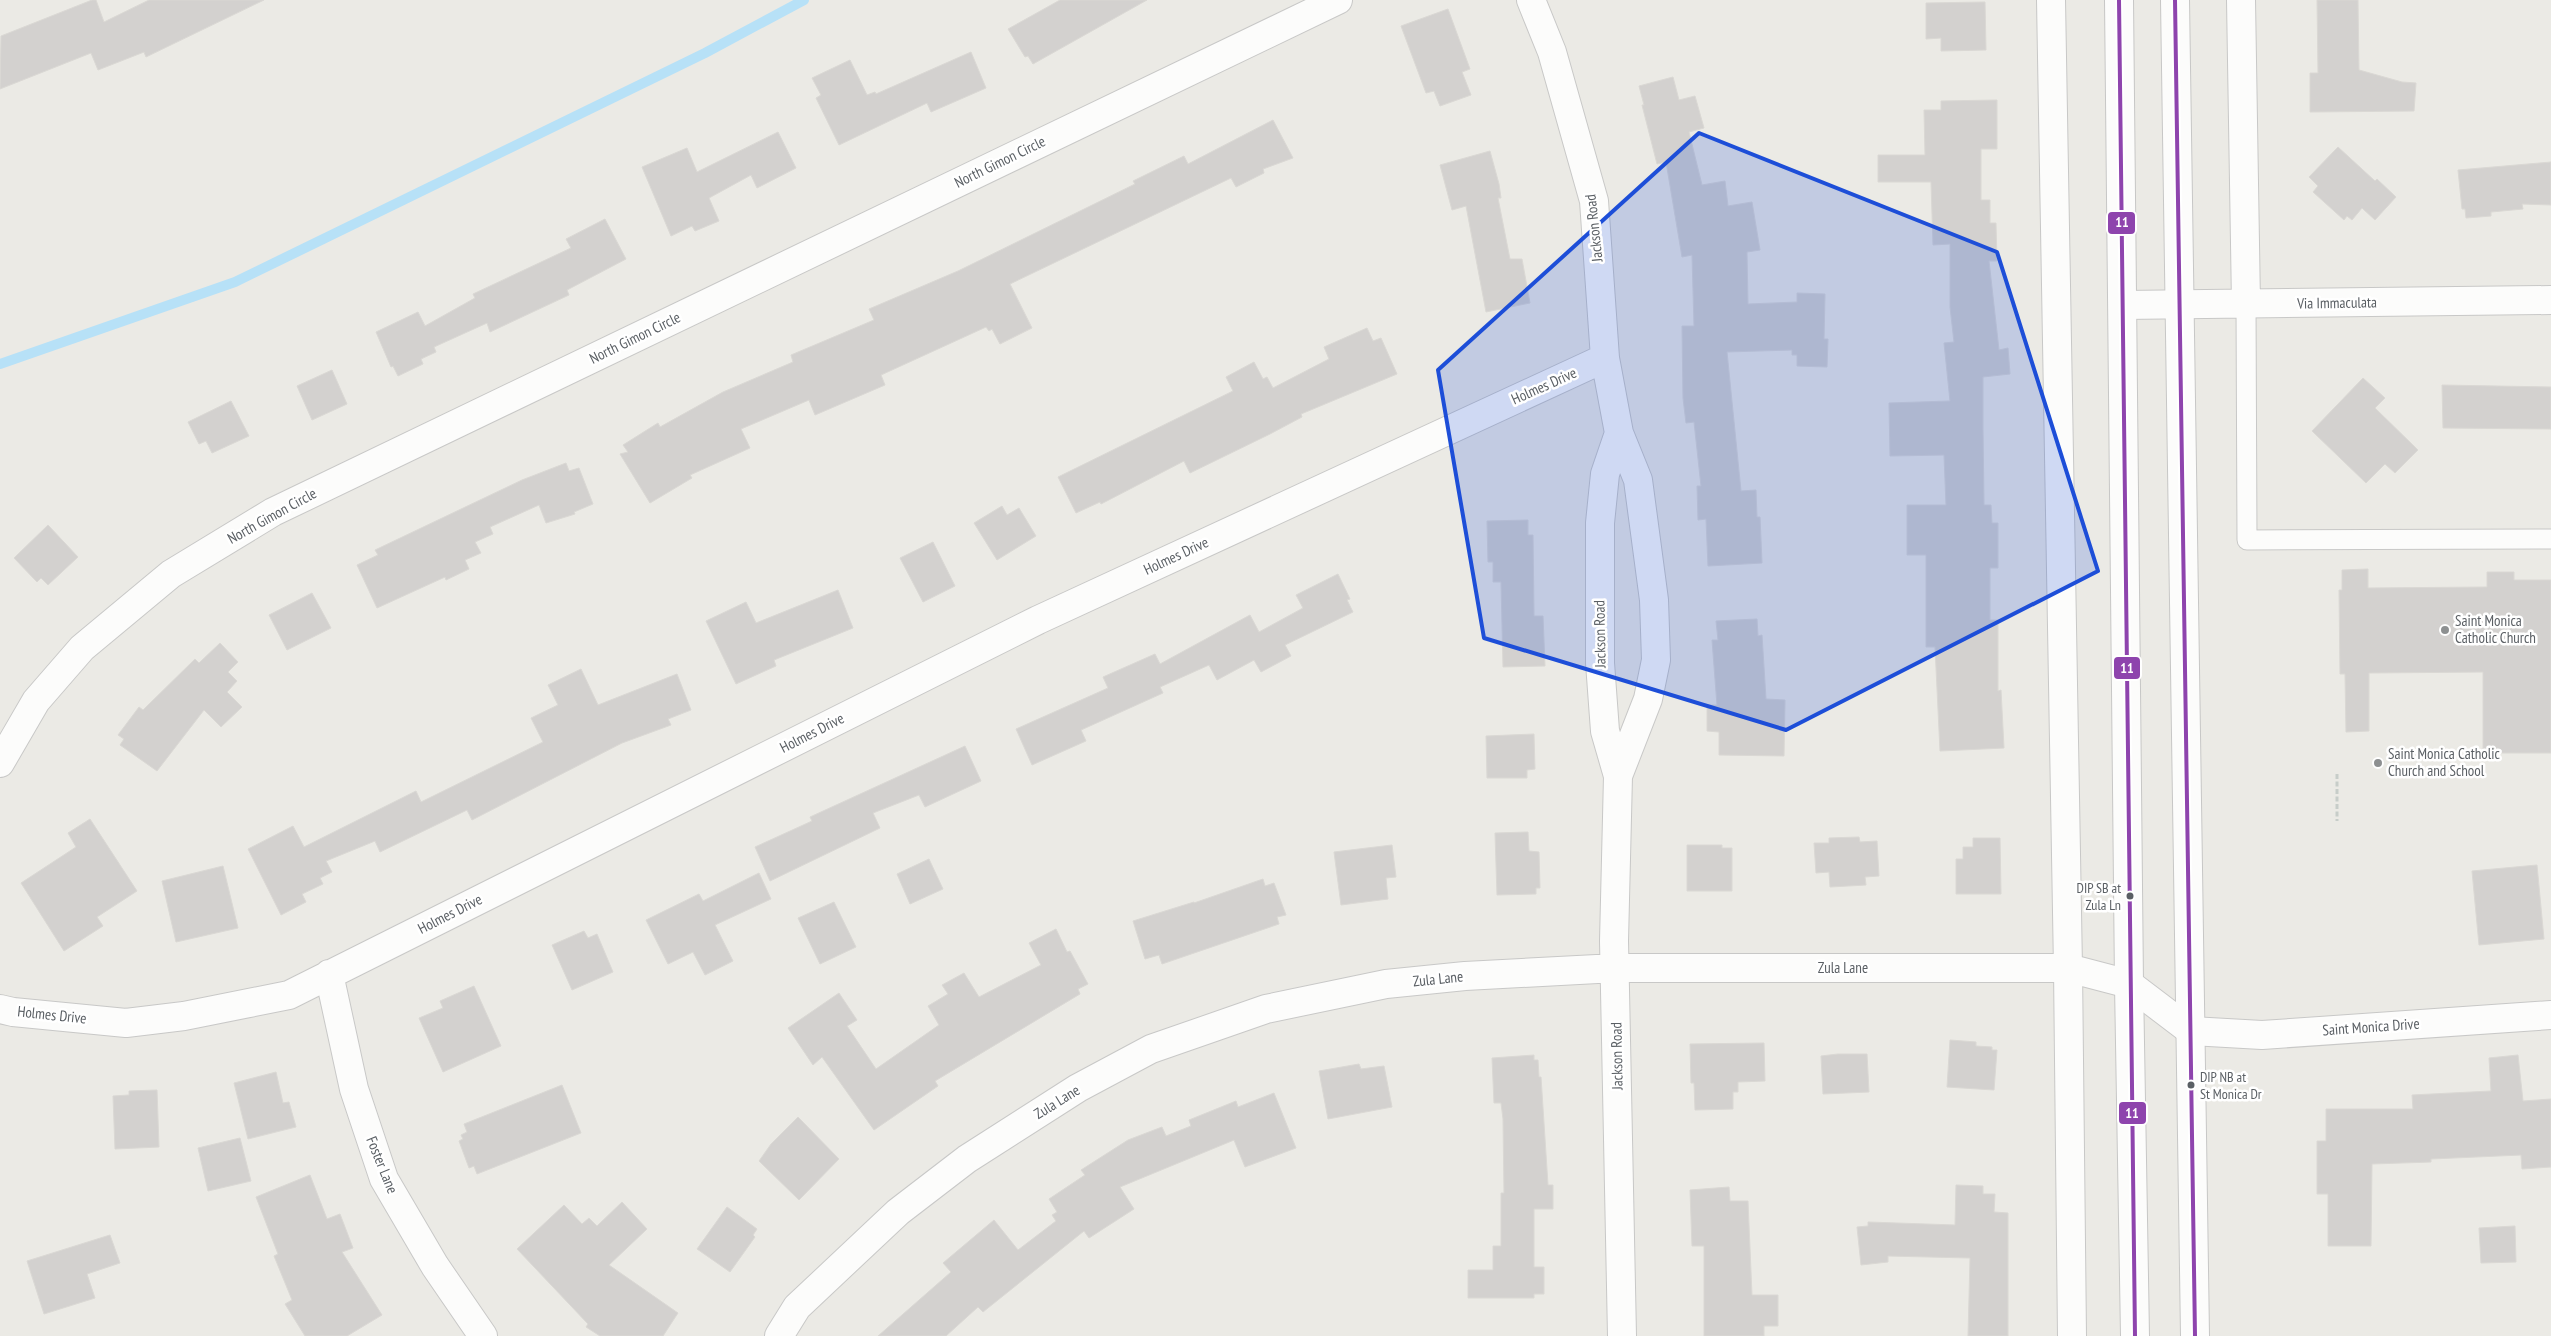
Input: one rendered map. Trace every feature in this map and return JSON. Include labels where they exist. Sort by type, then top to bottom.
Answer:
[{"type":"street","name":"North Gimon Circle","points":[[0,763],[36,701],[82,648],[171,574],[273,512],[1338,0]]},
{"type":"street","name":"Jackson Road","points":[[1531,0],[1552,52],[1594,201],[1605,358],[1619,433],[1638,480],[1654,600],[1656,660],[1648,699],[1618,776]]},
{"type":"street","points":[[2051,0],[2068,968],[2072,1336]]},
{"type":"street","points":[[2119,0],[2129,984],[2135,1336]]},
{"type":"street","points":[[2176,0],[2195,1336]]},
{"type":"street","points":[[2241,0],[2246,304]]},
{"type":"street","name":"Via Immaculata","points":[[2123,305],[2551,300]]},
{"type":"street","name":"Holmes Drive","points":[[0,1008],[13,1012],[126,1023],[184,1016],[289,994],[1038,620],[1605,358]]},
{"type":"street","name":"Jackson Road","points":[[1619,433],[1605,474],[1600,523],[1600,663],[1605,731],[1618,776],[1616,968],[1622,1336]]},
{"type":"street","name":"Zula Lane","points":[[779,1336],[797,1307],[898,1212],[967,1159],[1078,1088],[1151,1049],[1266,1009],[1386,984],[1465,976],[1616,968],[2068,968],[2129,984],[2191,1032]]},
{"type":"street","name":"Foster Lane","points":[[330,974],[354,1089],[384,1179],[435,1266],[482,1336]]},
{"type":"street","name":"Saint Monica Drive","points":[[2191,1032],[2262,1035],[2551,1015]]},
{"type":"lane","points":[[2246,304],[2247,540],[2551,539]]},
{"type":"path","points":[[2337,774],[2337,821]]},
{"type":"highlighted area","points":[[1699,133],[1997,252],[2098,571],[1786,730],[1484,638],[1438,370]]},
{"type":"building","points":[[96,0],[104,22],[149,0],[264,0],[146,57],[144,52],[98,70],[91,53],[0,89],[1,36]]},
{"type":"building","points":[[1060,0],[1147,0],[1033,64],[1028,56],[1025,57],[1008,29]]},
{"type":"building","points":[[2317,0],[2358,0],[2359,70],[2402,82],[2416,83],[2414,111],[2310,112],[2310,73],[2318,73]]},
{"type":"building","points":[[1985,2],[1986,50],[1941,51],[1941,38],[1926,39],[1926,3]]},
{"type":"building","points":[[1448,9],[1470,69],[1462,72],[1471,95],[1440,106],[1434,91],[1426,93],[1401,26]]},
{"type":"building","points":[[971,52],[986,88],[931,112],[927,103],[839,145],[816,98],[821,95],[812,78],[850,60],[867,95],[875,92],[876,94]]},
{"type":"building","points":[[1673,77],[1679,100],[1695,96],[1704,128],[1689,132],[1702,185],[1725,181],[1728,206],[1752,202],[1760,250],[1747,252],[1748,304],[1797,302],[1797,293],[1825,294],[1824,339],[1828,339],[1827,367],[1797,366],[1797,355],[1792,355],[1792,350],[1727,352],[1741,491],[1756,490],[1757,517],[1760,517],[1762,563],[1708,566],[1706,519],[1698,520],[1697,486],[1701,486],[1694,422],[1686,423],[1683,398],[1682,326],[1694,326],[1692,255],[1682,257],[1666,162],[1657,164],[1639,86]]},
{"type":"building","points":[[1997,100],[1997,149],[1981,149],[1981,200],[1990,200],[1990,223],[1996,223],[1997,261],[1989,261],[1999,350],[2008,348],[2010,374],[1983,377],[1983,430],[1984,505],[1991,505],[1992,523],[1998,523],[1998,568],[1990,568],[1990,620],[1998,620],[1998,691],[2001,690],[2004,748],[1940,751],[1935,647],[1926,647],[1926,555],[1907,555],[1907,505],[1946,505],[1944,455],[1890,456],[1889,403],[1950,401],[1944,343],[1954,342],[1950,307],[1950,244],[1933,245],[1931,182],[1878,182],[1878,155],[1925,155],[1924,110],[1941,110],[1941,101]]},
{"type":"building","points":[[1273,120],[1293,158],[1263,169],[1264,173],[1236,187],[1231,178],[1010,284],[1032,328],[1000,344],[992,329],[989,331],[986,327],[881,375],[885,385],[815,415],[809,400],[741,429],[750,448],[690,475],[692,478],[650,503],[620,454],[628,452],[623,445],[658,423],[660,427],[723,392],[793,362],[791,355],[874,320],[869,309],[958,271],[1135,184],[1133,181],[1184,156],[1188,164]]},
{"type":"building","points":[[778,132],[796,168],[757,188],[751,175],[709,198],[719,221],[695,231],[692,226],[671,236],[642,167],[687,148],[697,172]]},
{"type":"building","points":[[2338,147],[2375,181],[2377,179],[2396,197],[2375,220],[2362,208],[2352,220],[2347,216],[2344,220],[2313,192],[2318,186],[2309,177]]},
{"type":"building","points":[[1490,151],[1499,184],[1501,198],[1498,198],[1510,259],[1522,259],[1530,303],[1486,312],[1466,206],[1452,210],[1440,165]]},
{"type":"building","points":[[2551,162],[2551,205],[2522,204],[2523,209],[2491,212],[2491,216],[2466,218],[2465,209],[2462,209],[2458,170]]},
{"type":"building","points":[[605,219],[626,259],[567,290],[569,295],[490,332],[487,323],[434,347],[436,352],[421,359],[423,364],[398,376],[393,366],[391,367],[376,332],[418,312],[425,326],[475,298],[473,294],[571,248],[566,239]]},
{"type":"building","points":[[1367,328],[1373,341],[1381,338],[1397,374],[1301,414],[1302,417],[1190,473],[1184,461],[1101,504],[1100,502],[1076,513],[1058,477],[1233,391],[1226,377],[1254,362],[1263,379],[1267,377],[1273,388],[1329,359],[1324,347]]},
{"type":"building","points":[[332,370],[347,404],[312,420],[297,386]]},
{"type":"building","points":[[2363,378],[2385,398],[2375,408],[2418,450],[2395,473],[2385,464],[2366,483],[2312,431]]},
{"type":"building","points":[[2442,385],[2551,387],[2551,429],[2443,428]]},
{"type":"building","points":[[231,401],[249,436],[212,453],[206,441],[199,444],[188,422]]},
{"type":"building","points":[[566,463],[569,471],[579,468],[593,504],[574,512],[575,514],[546,523],[539,505],[490,527],[493,534],[475,542],[481,553],[465,560],[469,569],[446,580],[445,577],[377,608],[357,565],[378,555],[375,550],[522,480]]},
{"type":"building","points":[[1002,506],[1007,515],[1019,508],[1036,536],[997,560],[974,523]]},
{"type":"building","points":[[1528,520],[1528,535],[1533,535],[1534,616],[1543,616],[1545,666],[1503,667],[1501,582],[1493,582],[1493,562],[1488,562],[1487,521]]},
{"type":"building","points":[[48,525],[78,557],[48,585],[41,578],[37,582],[14,558]]},
{"type":"building","points":[[933,542],[955,586],[923,602],[900,558]]},
{"type":"building","name":"Saint Monica Catholic Church","points":[[2368,569],[2368,588],[2487,587],[2487,572],[2514,572],[2514,580],[2551,580],[2551,753],[2483,753],[2483,672],[2369,673],[2369,731],[2346,732],[2345,674],[2340,674],[2339,590],[2342,590],[2342,570]]},
{"type":"building","points":[[1338,574],[1350,599],[1347,600],[1353,612],[1285,645],[1291,656],[1261,672],[1254,660],[1217,680],[1209,665],[1160,687],[1163,693],[1081,730],[1086,741],[1032,765],[1016,729],[1108,688],[1103,677],[1155,654],[1160,664],[1250,615],[1259,632],[1303,608],[1296,595]]},
{"type":"building","points":[[838,590],[853,628],[774,660],[776,666],[736,684],[706,621],[746,602],[756,623]]},
{"type":"building","points":[[312,593],[331,628],[287,650],[269,615]]},
{"type":"building","points":[[1757,619],[1758,636],[1762,635],[1766,699],[1785,700],[1784,756],[1719,755],[1719,732],[1707,731],[1707,705],[1717,705],[1712,640],[1718,640],[1716,621]]},
{"type":"building","points":[[220,643],[238,662],[228,672],[237,681],[227,692],[242,707],[221,727],[204,710],[157,771],[120,745],[124,739],[118,735],[139,707],[143,710],[195,659],[199,663]]},
{"type":"building","points":[[581,669],[598,705],[677,674],[691,710],[668,719],[671,725],[622,743],[472,820],[467,810],[380,852],[375,841],[326,861],[332,872],[320,878],[323,884],[302,894],[306,902],[281,915],[248,849],[293,826],[304,847],[416,791],[421,802],[543,742],[531,718],[558,705],[548,685]]},
{"type":"building","points":[[1534,734],[1535,769],[1527,770],[1527,778],[1487,778],[1486,736]]},
{"type":"building","points":[[965,746],[981,781],[925,807],[919,795],[873,813],[880,828],[770,881],[755,847],[812,821],[810,817]]},
{"type":"building","points":[[90,819],[137,891],[97,917],[103,926],[64,951],[21,883],[76,847],[68,833]]},
{"type":"building","points":[[1528,832],[1529,851],[1539,852],[1540,888],[1536,888],[1536,894],[1497,895],[1495,833]]},
{"type":"building","points":[[1859,837],[1860,842],[1877,841],[1879,876],[1865,877],[1866,885],[1830,887],[1829,872],[1816,873],[1814,843],[1829,843],[1829,838]]},
{"type":"building","points":[[1973,838],[2000,838],[2001,894],[1956,894],[1956,859],[1963,859],[1963,847],[1973,847]]},
{"type":"building","points":[[1392,845],[1396,877],[1386,878],[1388,899],[1341,905],[1334,852]]},
{"type":"building","points":[[1687,845],[1722,845],[1722,848],[1732,848],[1732,891],[1687,891]]},
{"type":"building","points":[[929,859],[943,889],[910,904],[897,874]]},
{"type":"building","points":[[2537,865],[2544,939],[2479,945],[2472,871]]},
{"type":"building","points":[[223,866],[238,928],[176,942],[162,881]]},
{"type":"building","points":[[759,873],[771,899],[715,925],[733,961],[705,975],[693,952],[668,964],[646,920],[699,894],[703,901]]},
{"type":"building","points":[[1263,879],[1265,886],[1274,883],[1286,915],[1277,917],[1279,924],[1162,964],[1159,955],[1145,959],[1133,921],[1194,903]]},
{"type":"building","points":[[834,902],[856,947],[820,964],[798,918]]},
{"type":"building","points":[[1056,929],[1067,952],[1070,951],[1088,984],[1078,989],[1080,994],[935,1081],[938,1086],[874,1130],[822,1057],[813,1065],[788,1028],[839,993],[857,1020],[847,1026],[876,1069],[939,1025],[928,1006],[948,994],[942,985],[964,973],[979,997],[1041,965],[1029,943]]},
{"type":"building","points":[[584,931],[588,938],[597,934],[613,972],[572,990],[552,945]]},
{"type":"building","points":[[474,986],[501,1046],[443,1072],[419,1018],[443,1008],[440,1001]]},
{"type":"building","points":[[1950,1040],[1976,1042],[1976,1046],[1992,1047],[1992,1050],[1997,1050],[1994,1090],[1947,1087]]},
{"type":"building","points":[[1764,1043],[1765,1081],[1738,1082],[1738,1092],[1733,1092],[1733,1109],[1695,1110],[1694,1083],[1691,1083],[1690,1044]]},
{"type":"building","points":[[1867,1054],[1869,1092],[1823,1094],[1821,1056]]},
{"type":"building","points":[[1534,1055],[1534,1060],[1538,1060],[1539,1077],[1541,1077],[1548,1185],[1553,1185],[1553,1209],[1534,1209],[1534,1267],[1544,1267],[1544,1294],[1534,1294],[1534,1298],[1468,1298],[1468,1270],[1493,1270],[1493,1246],[1501,1246],[1501,1193],[1504,1193],[1503,1119],[1501,1103],[1494,1103],[1492,1058]]},
{"type":"building","points":[[2518,1055],[2523,1101],[2551,1099],[2551,1167],[2522,1169],[2521,1155],[2431,1159],[2431,1162],[2372,1164],[2371,1246],[2328,1246],[2328,1194],[2317,1194],[2317,1141],[2326,1141],[2326,1109],[2413,1109],[2412,1095],[2491,1091],[2489,1058]]},
{"type":"building","points":[[1359,1064],[1361,1069],[1384,1066],[1392,1107],[1328,1119],[1319,1071]]},
{"type":"building","points":[[276,1072],[283,1103],[289,1102],[296,1127],[248,1139],[234,1083]]},
{"type":"building","points":[[562,1085],[581,1133],[477,1174],[474,1166],[469,1168],[459,1141],[463,1139],[461,1135],[467,1132],[464,1124]]},
{"type":"building","points":[[157,1090],[159,1147],[115,1149],[113,1096],[129,1095],[129,1091]]},
{"type":"building","points":[[1274,1093],[1296,1148],[1245,1167],[1234,1140],[1120,1187],[1134,1209],[1089,1238],[1084,1231],[983,1312],[978,1307],[946,1336],[878,1336],[951,1272],[943,1263],[994,1220],[1018,1250],[1056,1221],[1052,1215],[1057,1212],[1049,1199],[1085,1175],[1081,1170],[1128,1140],[1162,1127],[1166,1136],[1191,1126],[1189,1120],[1236,1101],[1238,1107]]},
{"type":"building","points":[[798,1117],[839,1159],[799,1200],[759,1161],[771,1144]]},
{"type":"building","points":[[240,1138],[251,1181],[208,1191],[198,1148]]},
{"type":"building","points":[[310,1175],[327,1219],[340,1214],[353,1248],[342,1252],[382,1315],[347,1336],[305,1336],[285,1304],[292,1300],[274,1256],[278,1254],[256,1197]]},
{"type":"building","points":[[1956,1185],[1983,1186],[1983,1194],[1995,1194],[1994,1212],[2008,1213],[2008,1336],[1968,1336],[1970,1258],[1888,1256],[1888,1262],[1861,1265],[1857,1227],[1868,1226],[1868,1222],[1955,1225]]},
{"type":"building","points":[[1729,1187],[1730,1201],[1748,1201],[1752,1295],[1778,1295],[1778,1326],[1764,1326],[1764,1336],[1704,1336],[1704,1246],[1692,1246],[1690,1190]]},
{"type":"building","points":[[622,1202],[647,1229],[609,1265],[678,1313],[663,1336],[600,1336],[586,1327],[588,1324],[517,1249],[564,1205],[582,1224],[589,1218],[597,1226]]},
{"type":"building","points":[[727,1207],[757,1229],[753,1235],[755,1237],[730,1272],[697,1249]]},
{"type":"building","points":[[2515,1226],[2516,1262],[2481,1263],[2479,1228]]},
{"type":"building","points":[[110,1235],[120,1263],[87,1274],[95,1298],[44,1314],[27,1261]]},
{"type":"waterway","points":[[0,364],[235,282],[705,53],[804,0]]},
{"type":"transit line","name":"11","points":[[2119,0],[2135,1336]]},
{"type":"transit line","name":"11","points":[[2175,0],[2195,1336]]},
{"type":"place","name":"Saint Monica Catholic Church","points":[[2445,630]]},
{"type":"place","name":"Saint Monica Catholic Church and School","points":[[2378,763]]},
{"type":"place","name":"DIP SB at Zula Ln","points":[[2130,896]]},
{"type":"place","name":"DIP NB at St Monica Dr","points":[[2191,1085]]}]
